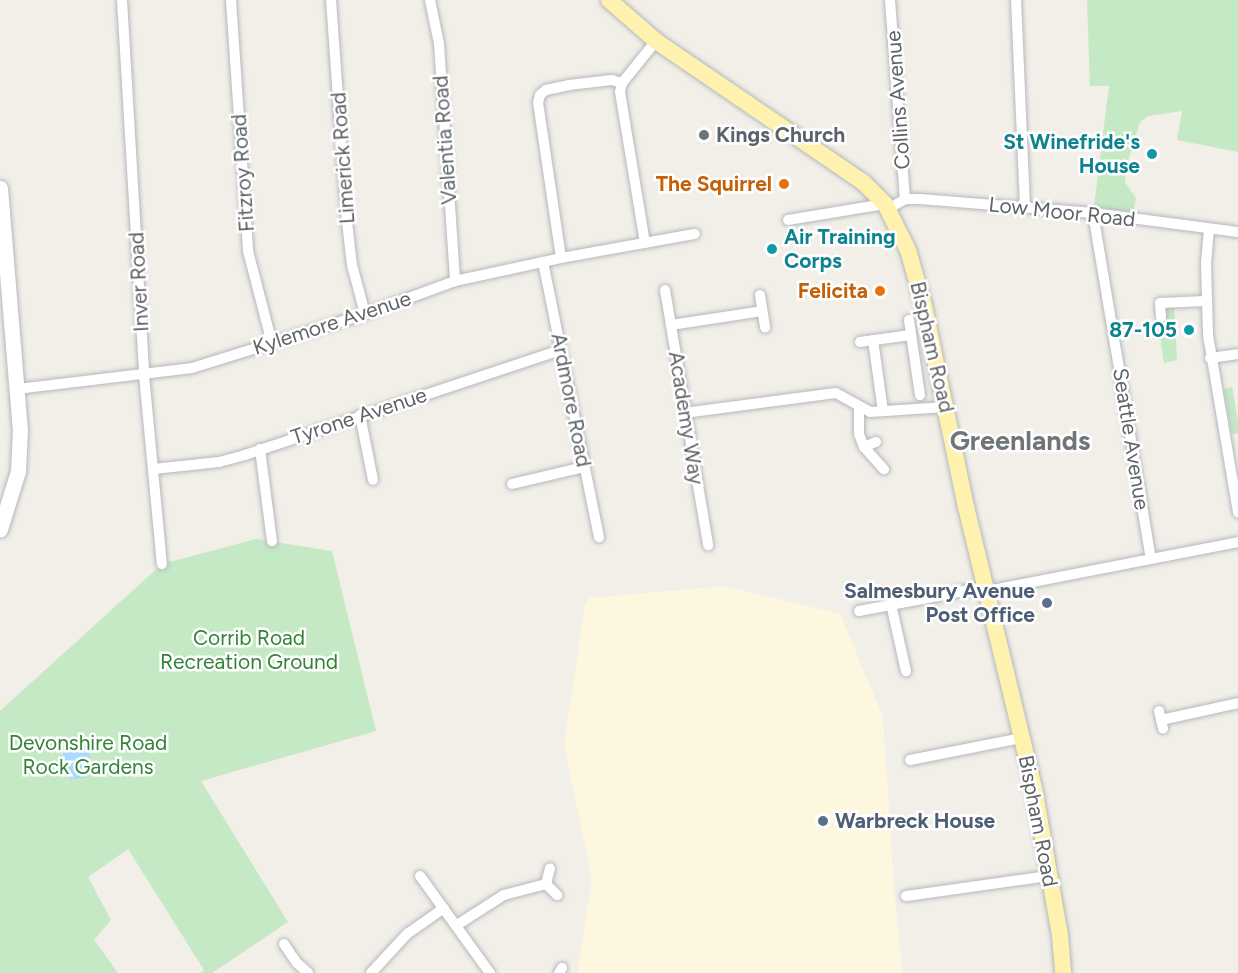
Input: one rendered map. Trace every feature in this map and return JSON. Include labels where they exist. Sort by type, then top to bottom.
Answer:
[{"type":"main road","name":"Bispham Road","points":[[609,0],[656,41],[863,182],[886,207],[914,264],[986,589],[1022,738],[1049,876],[1064,973]]},
{"type":"main road","points":[[0,188],[20,429],[18,471],[0,526]]},
{"type":"street","name":"Inver Road","points":[[122,0],[144,375],[162,564]]},
{"type":"street","name":"Fitzroy Road","points":[[231,0],[248,251],[272,343]]},
{"type":"street","name":"Limerick Road","points":[[331,0],[348,233],[352,265],[365,314]]},
{"type":"street","name":"Valentia Road","points":[[430,0],[438,44],[455,281]]},
{"type":"street","name":"Collins Avenue","points":[[890,0],[905,199]]},
{"type":"street","points":[[1016,0],[1025,207]]},
{"type":"street","points":[[645,243],[620,92],[622,83],[656,41]]},
{"type":"street","points":[[561,258],[538,103],[540,95],[546,90],[569,85],[612,80],[622,83]]},
{"type":"street","points":[[788,220],[886,207],[905,199]]},
{"type":"street","name":"Low Moor Road","points":[[905,199],[1093,213],[1238,232]]},
{"type":"street","name":"Seattle Avenue","points":[[1093,213],[1151,558]]},
{"type":"street","points":[[1209,229],[1206,301],[1210,358],[1238,512]]},
{"type":"street","name":"Kylemore Avenue","points":[[17,388],[192,368],[365,314],[455,281],[561,258],[695,234]]},
{"type":"street","name":"Ardmore Road","points":[[543,262],[599,537]]},
{"type":"street","name":"Academy Way","points":[[665,290],[708,545]]},
{"type":"street","points":[[760,295],[765,328]]},
{"type":"street","points":[[1161,317],[1160,303],[1206,301]]},
{"type":"street","points":[[671,325],[762,312]]},
{"type":"street","points":[[909,320],[920,395]]},
{"type":"street","points":[[860,342],[911,336]]},
{"type":"street","points":[[873,340],[883,411]]},
{"type":"street","name":"Tyrone Avenue","points":[[154,469],[219,462],[561,350]]},
{"type":"street","points":[[1210,358],[1238,354]]},
{"type":"street","points":[[684,413],[836,393],[870,412],[946,407]]},
{"type":"street","points":[[859,407],[859,434],[864,447],[884,469]]},
{"type":"street","points":[[360,415],[373,480]]},
{"type":"street","points":[[864,447],[876,442]]},
{"type":"street","points":[[260,449],[272,540]]},
{"type":"street","points":[[512,484],[584,467]]},
{"type":"street","points":[[859,611],[1238,542]]},
{"type":"street","points":[[891,604],[906,671]]},
{"type":"street","points":[[1161,720],[1238,703]]},
{"type":"street","points":[[910,760],[1022,738]]},
{"type":"street","points":[[546,885],[550,868]]},
{"type":"street","points":[[420,876],[490,973]]},
{"type":"street","points":[[906,897],[1049,876]]},
{"type":"street","points":[[546,885],[557,895]]},
{"type":"street","points":[[457,925],[497,898],[546,885]]},
{"type":"street","points":[[374,972],[407,934],[444,908]]},
{"type":"street","points":[[284,944],[297,963],[308,973]]},
{"type":"shaded area","points":[[725,586],[840,614],[883,717],[894,890],[903,973],[577,973],[592,880],[564,744],[585,605],[590,598]]},
{"type":"green space","points":[[1087,0],[1238,0],[1238,152],[1177,140],[1182,111],[1148,116],[1140,122],[1125,171],[1125,182],[1136,198],[1133,212],[1094,207],[1109,86],[1090,86]]},
{"type":"green space","points":[[1174,302],[1177,360],[1164,363],[1157,317],[1165,303]]},
{"type":"green space","points":[[1232,387],[1238,433],[1232,434],[1224,389]]},
{"type":"green space","points":[[256,539],[332,551],[376,731],[201,781],[288,922],[212,973],[201,973],[204,970],[128,849],[88,877],[111,920],[94,940],[118,973],[0,973],[0,711],[162,564]]},
{"type":"water","points":[[75,741],[83,744],[90,754],[89,773],[85,778],[70,779],[61,764],[66,743]]},
{"type":"place","name":"Kings Church","points":[[704,135]]},
{"type":"place","name":"St Winefride's House","points":[[1152,154]]},
{"type":"place","name":"The Squirrel","points":[[784,184]]},
{"type":"place","name":"Air Training Corps","points":[[772,249]]},
{"type":"place","name":"Felicita","points":[[880,291]]},
{"type":"place","name":"87-105","points":[[1189,330]]},
{"type":"place","name":"Salmesbury Avenue Post Office","points":[[1047,603]]},
{"type":"place","name":"Warbreck House","points":[[823,821]]},
{"type":"district","name":"Greenlands","points":[[1020,441]]},
{"type":"park label","name":"Corrib Road Recreation Ground","points":[[249,650]]},
{"type":"park label","name":"Devonshire Road Rock Gardens","points":[[88,755]]}]
